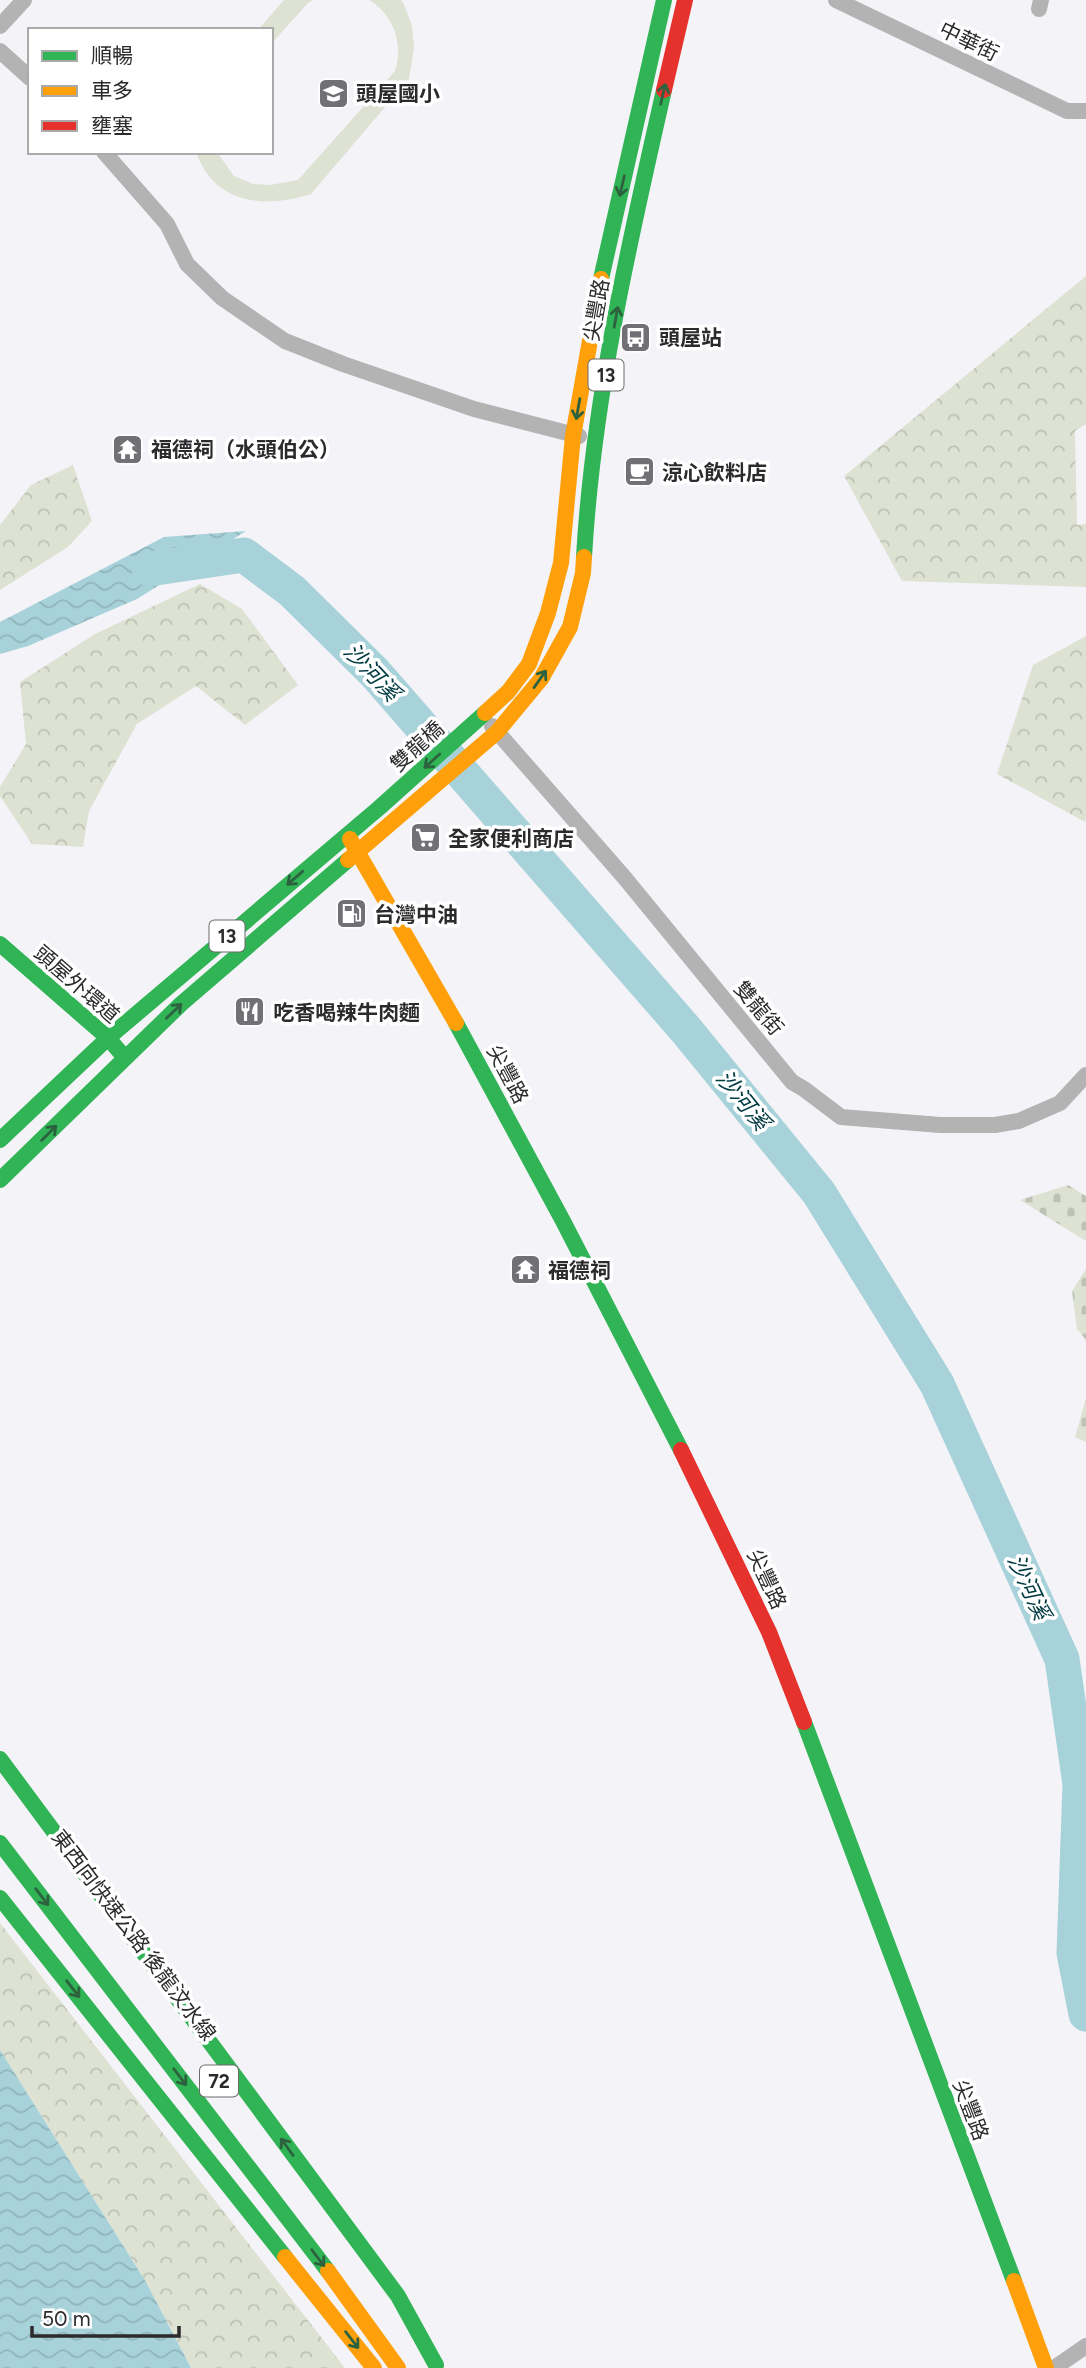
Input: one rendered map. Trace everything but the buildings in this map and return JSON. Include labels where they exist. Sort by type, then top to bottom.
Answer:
[{"type":"main road","name":"尖豐路","points":[[483,715],[508,692],[529,664],[548,613],[561,563],[573,436],[597,296],[664,0]]},
{"type":"main road","name":"尖豐路","points":[[497,732],[541,679],[570,627],[583,573],[587,503],[625,262],[685,0]]},
{"type":"main road","name":"雙龍橋","points":[[347,833],[483,715]]},
{"type":"main road","name":"雙龍橋","points":[[357,850],[497,732]]},
{"type":"main road","name":"尖豐路","points":[[347,833],[451,1013],[563,1222],[705,1497],[769,1632],[1046,2368]]},
{"type":"main road","name":"13","points":[[0,1140],[108,1038],[347,833]]},
{"type":"main road","name":"13","points":[[0,1180],[181,1004],[357,850]]},
{"type":"main road","name":"頭屋外環道","points":[[0,944],[108,1038],[125,1058]]},
{"type":"main road","points":[[0,1759],[398,2296],[437,2366]]},
{"type":"main road","name":"72","points":[[0,1843],[334,2279],[398,2368]]},
{"type":"main road","points":[[0,1898],[373,2368]]},
{"type":"main road","name":"東西向快速公路 後龍汶水線","points":[[201,2057],[437,2366]]},
{"type":"street","points":[[0,26],[24,0]]},
{"type":"street","name":"中華街","points":[[836,0],[1067,111],[1086,111]]},
{"type":"street","points":[[0,51],[28,76]]},
{"type":"street","points":[[106,154],[167,224],[187,264],[222,298],[285,341],[474,409],[573,436],[596,438]]},
{"type":"street","name":"雙龍街","points":[[483,715],[624,877],[792,1082],[841,1117],[940,1125],[995,1125],[1019,1121],[1060,1103],[1086,1074]]},
{"type":"street","points":[[1054,2368],[1086,2346]]},
{"type":"green space","points":[[284,0],[313,0],[273,42],[273,28],[260,28]]},
{"type":"green space","points":[[369,0],[403,2],[412,26],[414,48],[409,79],[311,194],[293,199],[259,201],[228,192],[215,183],[197,154],[218,154],[234,176],[253,184],[270,185],[298,180],[395,71],[397,40],[390,21]]},
{"type":"green space","points":[[1086,276],[1086,424],[1075,431],[1077,525],[1086,524],[1086,587],[902,581],[844,476]]},
{"type":"green space","points":[[73,465],[92,521],[68,547],[0,590],[0,525],[31,485]]},
{"type":"green space","points":[[200,584],[242,609],[298,685],[245,725],[196,686],[137,724],[89,811],[83,847],[32,844],[0,796],[0,787],[26,744],[20,682],[95,634]]},
{"type":"green space","points":[[1086,636],[1085,822],[997,774],[1033,665]]},
{"type":"green space","points":[[1068,1185],[1086,1196],[1086,1241],[1020,1200]]},
{"type":"green space","points":[[1086,1269],[1086,1340],[1077,1329],[1072,1291]]},
{"type":"green space","points":[[1086,1398],[1086,1442],[1075,1437]]},
{"type":"green space","points":[[0,1923],[345,2368],[191,2368],[146,2282],[0,2050]]},
{"type":"water","points":[[246,531],[137,599],[28,646],[0,654],[0,622],[164,537]]},
{"type":"water","points":[[0,2050],[146,2282],[191,2368],[0,2368]]},
{"type":"waterway","name":"沙河溪","points":[[149,569],[244,555],[292,591],[375,673],[686,1030],[819,1193],[937,1384],[1062,1659],[1080,1784],[1074,1953],[1086,2014]]},
{"type":"traffic: fast","points":[[601,279],[664,0]]},
{"type":"traffic: fast","points":[[584,557],[595,439],[604,380],[664,90]]},
{"type":"traffic: fast","points":[[0,1140],[108,1038],[379,808],[485,713]]},
{"type":"traffic: fast","points":[[0,1180],[181,1004],[348,860]]},
{"type":"traffic: fast","points":[[0,944],[108,1038],[120,1052]]},
{"type":"traffic: fast","points":[[456,1023],[563,1221],[681,1450]]},
{"type":"traffic: fast","points":[[804,1722],[1014,2281]]},
{"type":"traffic: fast","points":[[0,1759],[398,2296],[436,2365]]},
{"type":"traffic: fast","points":[[0,1843],[328,2271]]},
{"type":"traffic: fast","points":[[0,1898],[285,2257]]},
{"type":"traffic: slow","points":[[485,713],[508,692],[529,664],[548,613],[561,563],[573,436],[601,279]]},
{"type":"traffic: slow","points":[[348,860],[497,732],[541,679],[570,627],[583,573],[584,557]]},
{"type":"traffic: slow","points":[[350,839],[456,1023]]},
{"type":"traffic: slow","points":[[285,2257],[374,2368]]},
{"type":"traffic: slow","points":[[328,2271],[398,2368]]},
{"type":"traffic: slow","points":[[1014,2281],[1046,2368]]},
{"type":"traffic: jam","points":[[664,90],[685,0]]},
{"type":"traffic: jam","points":[[681,1450],[769,1632],[804,1722]]},
{"type":"place","name":"頭屋國小","points":[[333,93]]},
{"type":"place","name":"頭屋站","points":[[636,337]]},
{"type":"place","name":"福德祠（水頭伯公）","points":[[128,449]]},
{"type":"place","name":"涼心飲料店","points":[[639,472]]},
{"type":"place","name":"全家便利商店","points":[[425,838]]},
{"type":"place","name":"台灣中油","points":[[351,914]]},
{"type":"place","name":"吃香喝辣牛肉麵","points":[[250,1012]]},
{"type":"place","name":"福德祠","points":[[525,1270]]}]
